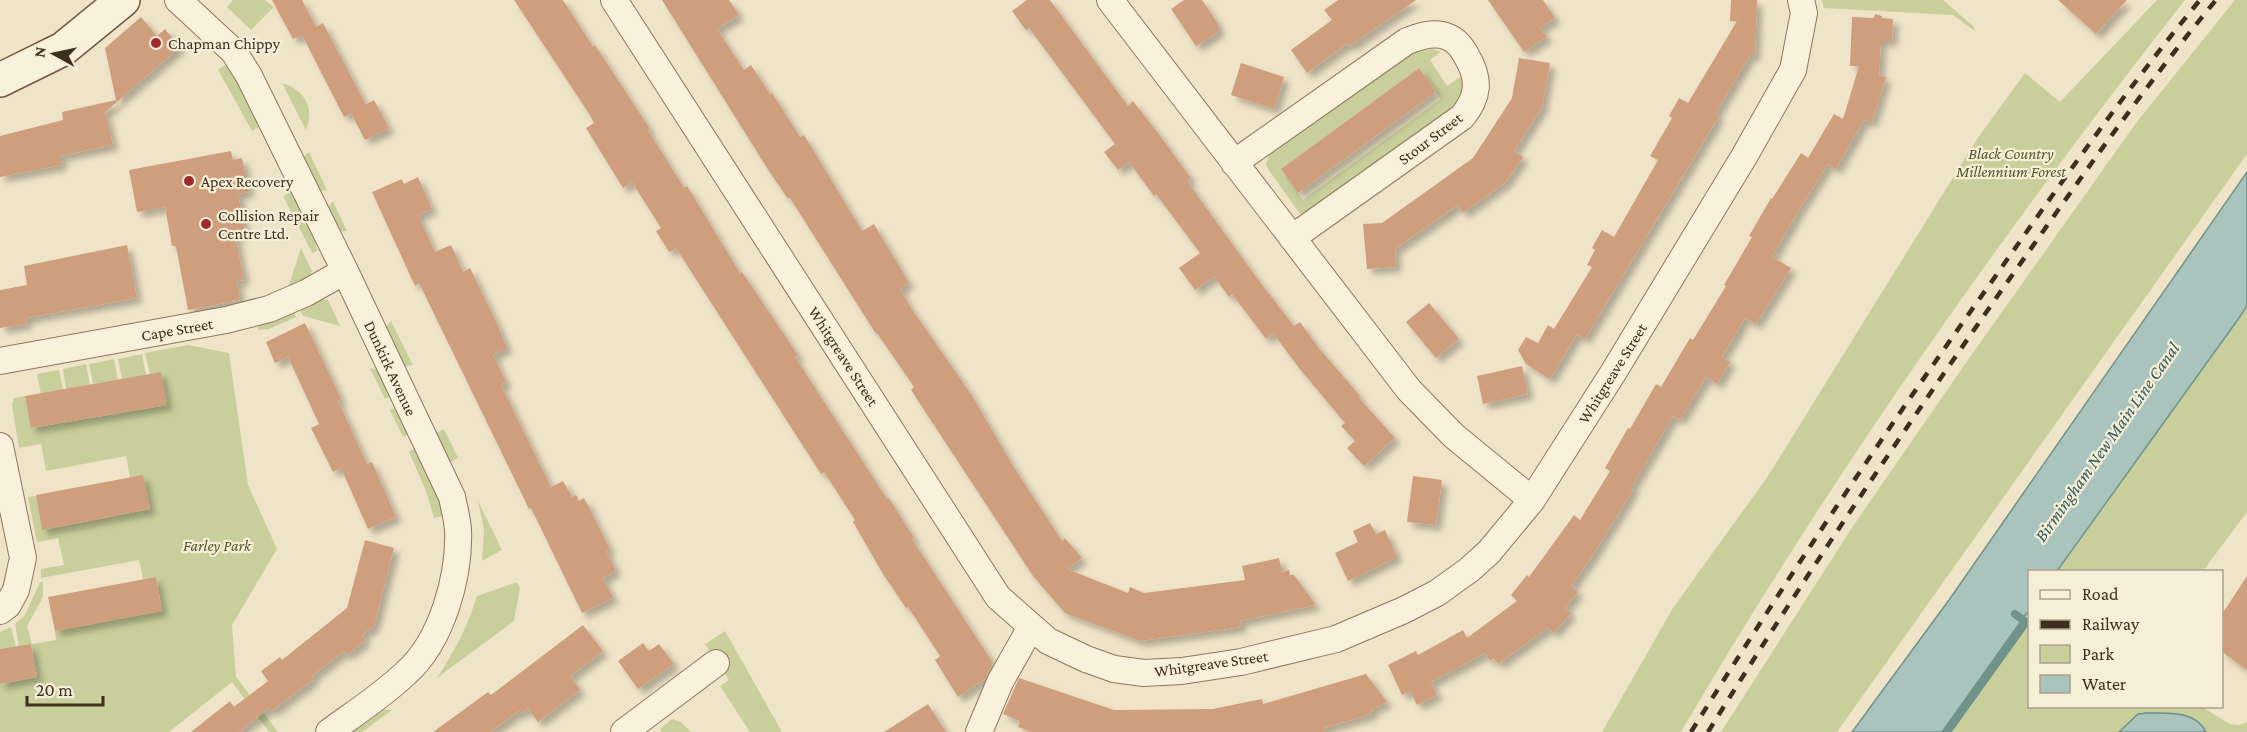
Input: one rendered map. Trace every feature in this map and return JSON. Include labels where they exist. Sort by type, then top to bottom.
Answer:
[{"type":"main road","points":[[0,80],[63,49],[123,0]]},
{"type":"street","name":"Dunkirk Avenue","points":[[178,0],[234,52],[249,76],[452,497],[458,528],[456,560],[444,614],[423,654],[407,672],[329,732]]},
{"type":"street","name":"Whitgreave Street","points":[[614,0],[999,597],[1048,641],[1114,669],[1144,673],[1182,671],[1241,662],[1325,641],[1404,610],[1437,593],[1489,552],[1532,500],[1613,373],[1715,205],[1793,70],[1804,13],[1801,0]]},
{"type":"street","points":[[1110,0],[1409,390],[1454,436],[1532,500]]},
{"type":"street","name":"Stour Street","points":[[1234,163],[1407,40],[1419,36],[1439,35],[1449,37],[1461,46],[1475,71],[1476,80],[1472,103],[1462,117],[1292,238]]},
{"type":"street","name":"Cape Street","points":[[0,361],[226,320],[269,309],[306,293],[345,271]]},
{"type":"street","points":[[0,446],[23,558],[16,590],[8,605],[0,611]]},
{"type":"street","points":[[978,732],[1000,682],[1031,627]]},
{"type":"street","points":[[624,732],[716,663]]},
{"type":"green space","points":[[233,0],[265,0],[274,7],[251,30],[227,7]]},
{"type":"green space","points":[[1822,0],[1943,0],[1973,26],[1976,32],[1953,15],[1824,8]]},
{"type":"green space","name":"Black Country Millennium Forest","points":[[2157,0],[2185,0],[2050,177],[1921,357],[1797,542],[1681,732],[1602,732],[1673,608],[1768,476],[1977,139],[2025,73],[2060,102]]},
{"type":"green space","points":[[2235,0],[2247,0],[2247,154],[1837,732],[1721,732],[1853,526],[1970,357],[2136,123]]},
{"type":"green space","points":[[1433,49],[1441,52],[1430,60],[1447,86],[1468,72],[1459,108],[1309,215],[1300,214],[1268,169],[1266,164],[1269,155],[1412,53]],"holes":[[[1419,68],[1441,99],[1303,200],[1281,169]]]},
{"type":"green space","points":[[229,62],[262,125],[252,131],[218,70]]},
{"type":"green space","points":[[282,83],[297,90],[306,101],[309,114],[306,130]]},
{"type":"green space","points":[[309,152],[327,190],[315,191],[300,160]]},
{"type":"green space","points":[[291,192],[315,241],[317,251],[312,253],[283,196]]},
{"type":"green space","points":[[333,201],[347,231],[335,232],[325,211]]},
{"type":"green space","points":[[301,248],[312,271],[307,279],[288,288]]},
{"type":"green space","points":[[318,299],[328,300],[340,326],[303,316],[299,306]]},
{"type":"green space","points":[[2247,306],[2247,512],[2204,570],[2058,570]]},
{"type":"green space","points":[[293,309],[296,317],[269,329],[258,330],[258,322]]},
{"type":"green space","points":[[391,321],[413,365],[401,367],[383,330]]},
{"type":"green space","name":"Farley Park","points":[[188,345],[229,353],[248,485],[277,549],[232,625],[236,677],[278,732],[269,732],[232,682],[169,732],[0,732],[0,684],[37,677],[31,644],[19,646],[15,624],[25,615],[40,582],[43,582],[43,597],[27,626],[32,644],[56,640],[55,631],[162,610],[156,577],[143,579],[139,560],[41,578],[41,569],[64,565],[58,538],[37,542],[28,497],[36,496],[42,530],[150,509],[130,478],[126,456],[46,471],[41,444],[19,448],[12,405],[14,398],[25,396],[32,428],[166,405],[161,373],[150,374],[145,353]]},
{"type":"green space","points":[[142,354],[146,375],[122,379],[118,359]]},
{"type":"green space","points":[[114,359],[118,380],[93,384],[89,364]]},
{"type":"green space","points":[[86,364],[90,385],[66,389],[63,369]]},
{"type":"green space","points":[[370,368],[384,371],[395,394],[385,399]]},
{"type":"green space","points":[[59,370],[63,390],[41,394],[37,374]]},
{"type":"green space","points":[[400,405],[413,432],[403,437],[390,410]]},
{"type":"green space","points":[[444,429],[458,458],[448,463],[434,434]]},
{"type":"green space","points":[[419,446],[437,488],[444,516],[434,518],[426,491],[409,452]]},
{"type":"green space","points":[[478,501],[502,550],[482,561],[484,529]]},
{"type":"green space","points":[[517,582],[520,588],[514,621],[437,678],[460,638],[477,596]]},
{"type":"green space","points":[[2028,611],[2028,708],[2204,708],[2230,724],[2239,725],[2247,722],[2247,732],[1942,732]]},
{"type":"green space","points":[[11,627],[16,647],[0,649],[0,632]]},
{"type":"green space","points":[[725,631],[782,732],[750,732],[720,686],[729,680],[705,644]]},
{"type":"green space","points":[[375,709],[392,710],[362,732],[345,732]]},
{"type":"green space","points":[[672,719],[681,722],[691,732],[662,732],[660,729]]},
{"type":"water","name":"Birmingham New Main Line Canal","points":[[2247,172],[2247,306],[2239,318],[2058,570],[2028,570],[2028,611],[1942,732],[1852,732],[1949,600]]},
{"type":"water","points":[[2172,713],[2188,716],[2201,725],[2206,732],[2119,732],[2138,714]]},
{"type":"building","points":[[272,0],[302,0],[316,27],[323,23],[366,105],[344,117],[302,35],[293,39]]},
{"type":"building","points":[[514,0],[563,0],[650,129],[648,130],[684,188],[687,186],[740,273],[742,272],[798,355],[795,357],[887,499],[889,498],[914,538],[912,539],[993,663],[985,679],[958,697],[935,660],[940,656],[883,574],[853,522],[855,520],[824,472],[821,474],[676,248],[669,252],[656,231],[661,228],[632,182],[623,188],[586,128],[594,123],[590,115]]},
{"type":"building","points":[[662,0],[729,0],[739,15],[717,29],[744,70],[751,65],[800,137],[804,135],[862,231],[874,224],[909,283],[900,289],[911,308],[971,394],[1013,466],[1062,541],[1065,538],[1082,558],[1067,569],[1128,593],[1130,587],[1144,593],[1245,580],[1242,566],[1279,558],[1282,572],[1289,570],[1290,575],[1294,575],[1316,605],[1240,621],[1241,627],[1140,641],[1065,613],[1033,576],[911,390],[914,387],[876,334],[790,198],[788,199],[767,168]]},
{"type":"building","points":[[1027,0],[1050,0],[1128,106],[1133,101],[1161,137],[1191,178],[1187,181],[1294,326],[1300,322],[1360,396],[1359,398],[1395,438],[1364,466],[1347,448],[1355,441],[1341,426],[1345,423],[1273,333],[1266,339],[1232,294],[1229,297],[1214,276],[1195,290],[1179,268],[1200,253],[1129,162],[1118,170],[1104,152],[1115,144],[1029,28],[1026,30],[1012,11]]},
{"type":"building","points":[[1184,0],[1202,0],[1218,24],[1218,32],[1196,46],[1171,9]]},
{"type":"building","points":[[1338,0],[1416,0],[1350,46],[1348,43],[1307,73],[1291,50],[1332,20],[1324,10]]},
{"type":"building","points":[[1488,0],[1543,0],[1555,18],[1540,28],[1547,37],[1524,52]]},
{"type":"building","points":[[1731,0],[1757,0],[1755,55],[1750,55],[1715,114],[1719,116],[1585,339],[1577,334],[1550,379],[1526,364],[1518,350],[1526,337],[1538,343],[1548,325],[1554,329],[1592,267],[1587,265],[1595,250],[1592,248],[1602,230],[1614,237],[1658,160],[1650,156],[1672,118],[1669,116],[1679,98],[1688,103],[1737,21],[1730,21]]},
{"type":"building","points":[[2058,0],[2127,0],[2096,34]]},
{"type":"building","points":[[1875,14],[1882,18],[1893,19],[1892,41],[1881,41],[1879,75],[1886,77],[1872,122],[1864,120],[1836,169],[1828,164],[1800,208],[1772,257],[1791,268],[1756,324],[1745,318],[1722,357],[1730,362],[1717,384],[1706,377],[1680,420],[1673,416],[1631,488],[1633,490],[1571,586],[1578,592],[1565,608],[1571,613],[1554,633],[1548,628],[1498,664],[1494,658],[1490,661],[1485,653],[1431,682],[1437,695],[1417,705],[1410,691],[1402,695],[1388,665],[1416,651],[1418,655],[1463,630],[1467,638],[1517,601],[1511,595],[1527,575],[1529,577],[1574,515],[1580,520],[1610,471],[1605,468],[1628,428],[1630,429],[1656,384],[1661,387],[1690,338],[1693,340],[1726,286],[1724,285],[1752,237],[1749,236],[1771,198],[1801,153],[1808,158],[1834,114],[1843,119],[1859,66],[1850,66],[1852,17],[1874,18]]},
{"type":"building","points":[[141,17],[157,36],[165,29],[180,47],[103,114],[106,114],[113,145],[60,156],[62,165],[0,177],[0,136],[63,120],[62,112],[116,100],[105,48]]},
{"type":"building","points":[[1519,58],[1550,63],[1542,107],[1514,151],[1523,157],[1506,182],[1463,213],[1458,205],[1395,249],[1396,267],[1367,269],[1363,224],[1382,223],[1473,158],[1512,98]]},
{"type":"building","points":[[1241,63],[1284,77],[1274,109],[1231,95]]},
{"type":"building","points":[[1419,68],[1436,92],[1298,193],[1281,169]]},
{"type":"building","points":[[374,100],[389,128],[365,140],[351,113]]},
{"type":"building","points":[[231,151],[233,160],[242,158],[249,192],[238,194],[245,233],[235,235],[244,280],[237,281],[240,300],[188,310],[176,246],[172,246],[165,207],[137,212],[129,170]]},
{"type":"building","points":[[418,177],[432,209],[418,215],[435,252],[451,245],[463,272],[470,268],[507,348],[493,355],[506,382],[501,385],[551,487],[563,481],[572,497],[576,495],[579,501],[584,498],[610,549],[606,551],[616,571],[603,578],[613,598],[582,613],[419,283],[415,286],[372,192],[402,179],[404,184]]},
{"type":"building","points":[[127,245],[137,298],[26,318],[27,324],[0,328],[0,290],[27,285],[24,266]]},
{"type":"building","points":[[1429,303],[1459,339],[1436,358],[1406,322]]},
{"type":"building","points":[[305,323],[341,399],[338,401],[367,464],[372,462],[396,517],[368,529],[341,468],[333,472],[311,428],[319,424],[288,357],[275,363],[266,342]]},
{"type":"building","points":[[1522,366],[1528,394],[1483,404],[1477,376]]},
{"type":"building","points":[[161,372],[167,405],[31,428],[25,396]]},
{"type":"building","points":[[143,475],[150,509],[42,530],[36,495]]},
{"type":"building","points":[[1413,476],[1442,480],[1436,525],[1407,522]]},
{"type":"building","points":[[1370,523],[1376,534],[1385,530],[1397,557],[1348,581],[1335,553],[1358,542],[1353,531]]},
{"type":"building","points":[[365,540],[394,548],[374,626],[362,635],[366,640],[347,655],[344,651],[312,676],[314,679],[272,711],[269,708],[239,732],[191,732],[230,701],[234,707],[268,681],[261,671],[280,657],[282,660],[347,608]]},
{"type":"building","points":[[2247,576],[2247,670],[2223,653],[2223,612]]},
{"type":"building","points":[[156,577],[162,611],[55,631],[48,597]]},
{"type":"building","points":[[583,625],[603,651],[570,676],[580,690],[538,722],[528,708],[521,713],[519,711],[490,732],[433,732],[488,692],[491,695]]},
{"type":"building","points":[[643,643],[649,651],[659,644],[674,664],[638,689],[618,661]]},
{"type":"building","points":[[31,644],[37,677],[0,684],[0,649]]},
{"type":"building","points":[[1366,674],[1387,702],[1371,710],[1372,714],[1324,728],[1325,732],[1032,732],[1018,727],[1020,721],[1003,714],[1019,678],[1114,710],[1213,709],[1262,699],[1263,704]]},
{"type":"building","points":[[928,704],[946,732],[884,732]]},
{"type":"waterway","points":[[1947,732],[2026,622],[2015,614]]},
{"type":"railway","points":[[1691,732],[1837,506],[1951,339],[2092,140],[2200,0]]},
{"type":"railway","points":[[1708,732],[1815,565],[1963,345],[2106,143],[2216,0]]},
{"type":"place","name":"Chapman Chippy","points":[[156,43]]},
{"type":"place","name":"Apex Recovery","points":[[189,181]]},
{"type":"place","name":"Collision Repair Centre Ltd.","points":[[206,224]]}]
